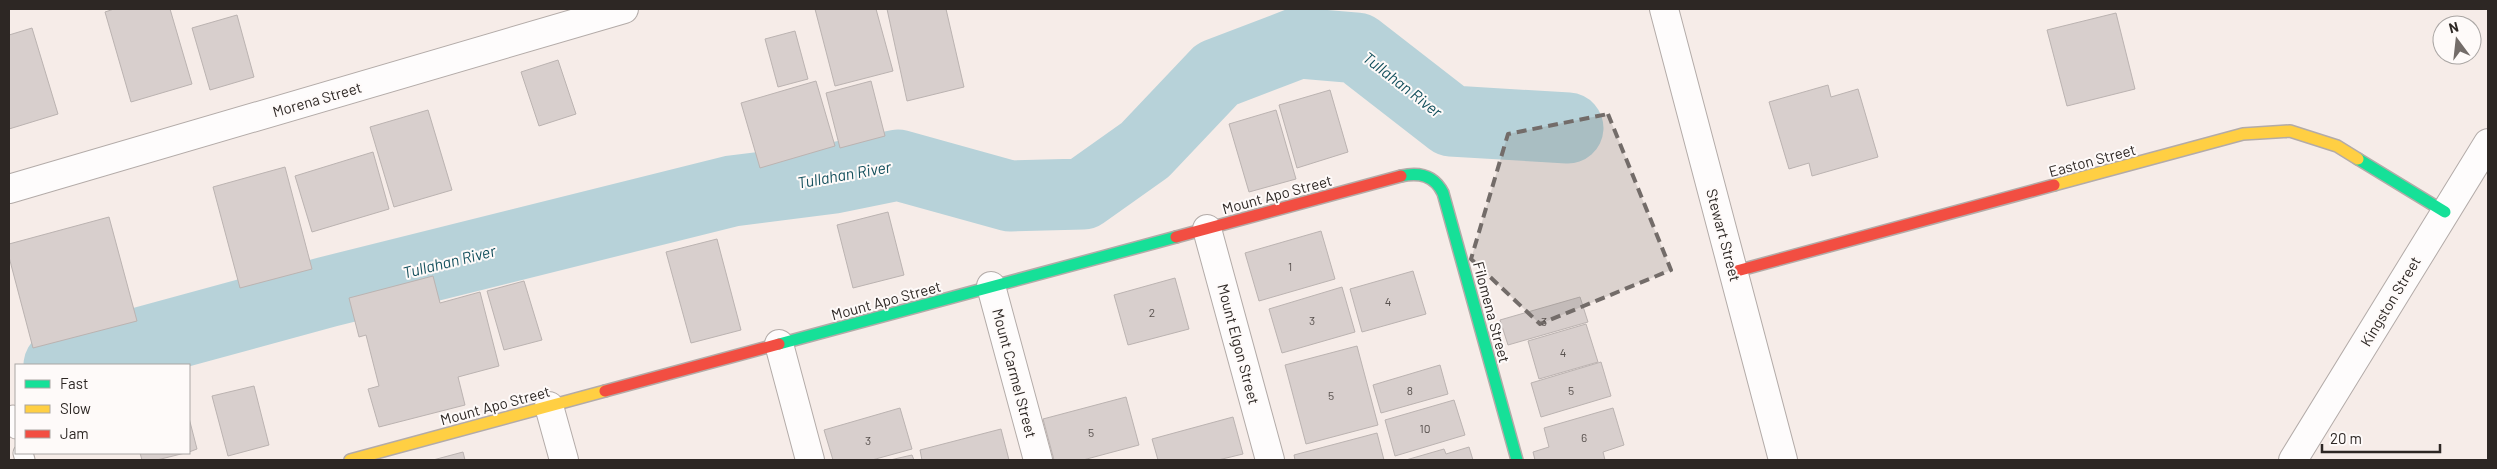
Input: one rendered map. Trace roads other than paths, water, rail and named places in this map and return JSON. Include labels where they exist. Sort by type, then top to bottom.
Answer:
[{"type":"street","name":"Morena Street","points":[[9,189],[624,9]]},
{"type":"street","name":"Stewart Street","points":[[1664,9],[1783,460]]},
{"type":"street","name":"Easton Street","points":[[1734,272],[2243,134],[2290,131],[2337,146],[2444,212]]},
{"type":"street","name":"Kingston Street","points":[[2293,460],[2488,143]]},
{"type":"street","name":"Mount Apo Street","points":[[350,460],[1397,177],[1414,173],[1430,176]]},
{"type":"street","name":"Filomena Street","points":[[1430,176],[1441,188],[1448,207],[1517,460]]},
{"type":"street","name":"Mount Elgon Street","points":[[1207,229],[1270,460]]},
{"type":"street","name":"Mount Carmel Street","points":[[991,286],[1038,460]]},
{"type":"street","points":[[779,344],[810,460]]},
{"type":"street","points":[[549,406],[564,460]]},
{"type":"waterway","name":"Tullahan River","points":[[63,364],[327,292],[732,191],[834,178],[898,165],[1010,196],[1083,194],[1145,150],[1217,74],[1298,43],[1357,48],[1451,121],[1568,128]]}]
